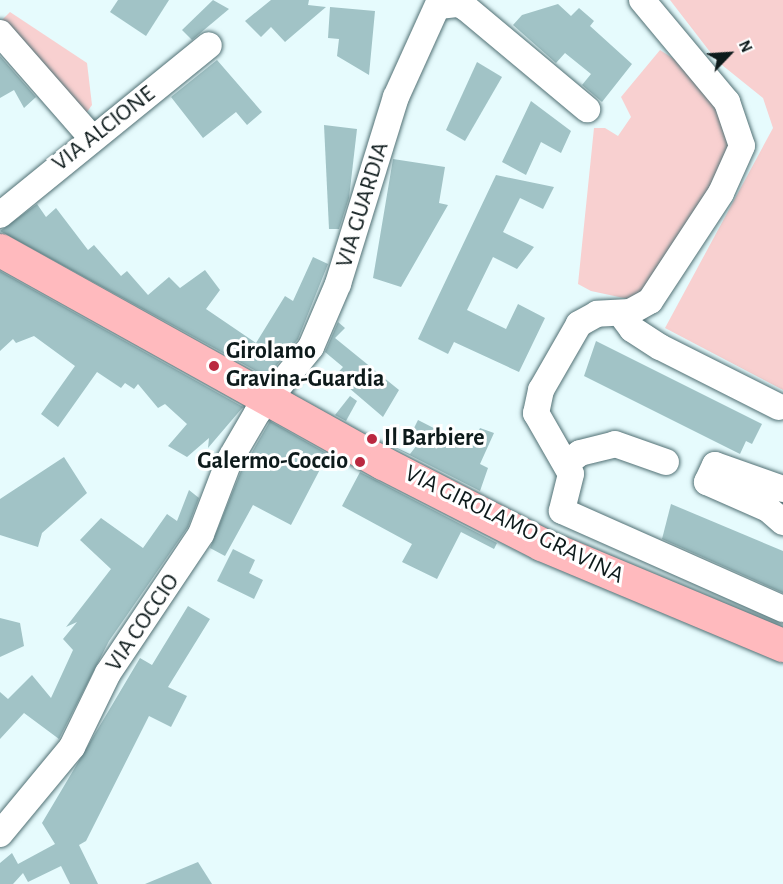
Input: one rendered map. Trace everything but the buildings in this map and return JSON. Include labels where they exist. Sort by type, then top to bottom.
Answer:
[{"type":"main road","name":"VIA GIROLAMO GRAVINA","points":[[0,250],[268,400],[541,544],[783,645]]},
{"type":"street","points":[[642,0],[727,102],[742,146],[721,193],[650,301],[620,313],[597,314],[579,324],[541,390],[537,413],[541,426],[567,463],[571,474],[562,510],[783,609]]},
{"type":"street","points":[[440,3],[459,4],[466,8],[587,109]]},
{"type":"street","name":"VIA GUARDIA","points":[[268,400],[311,347],[357,226],[396,98],[440,3]]},
{"type":"street","points":[[0,33],[91,137]]},
{"type":"street","name":"VIA ALCIONE","points":[[0,215],[91,137],[209,45]]},
{"type":"street","points":[[620,313],[632,329],[660,347],[779,407]]},
{"type":"street","name":"VIA COCCIO","points":[[0,834],[72,747],[108,672],[201,534],[229,460],[268,400]]},
{"type":"street","points":[[567,463],[587,450],[615,444],[666,462]]},
{"type":"shaded area","points":[[670,0],[783,0],[783,390],[665,328],[773,128],[763,98],[717,61]]},
{"type":"shaded area","points":[[10,12],[87,63],[92,105],[87,112],[83,114],[0,22]]},
{"type":"shaded area","points":[[660,50],[677,61],[717,110],[729,149],[725,165],[641,298],[633,300],[591,291],[578,284],[594,128],[605,128],[618,136],[631,117],[621,97]]},
{"type":"place","name":"Girolamo Gravina-Guardia","points":[[214,366]]},
{"type":"place","name":"Il Barbiere","points":[[372,439]]},
{"type":"place","name":"Galermo-Coccio","points":[[360,462]]}]
